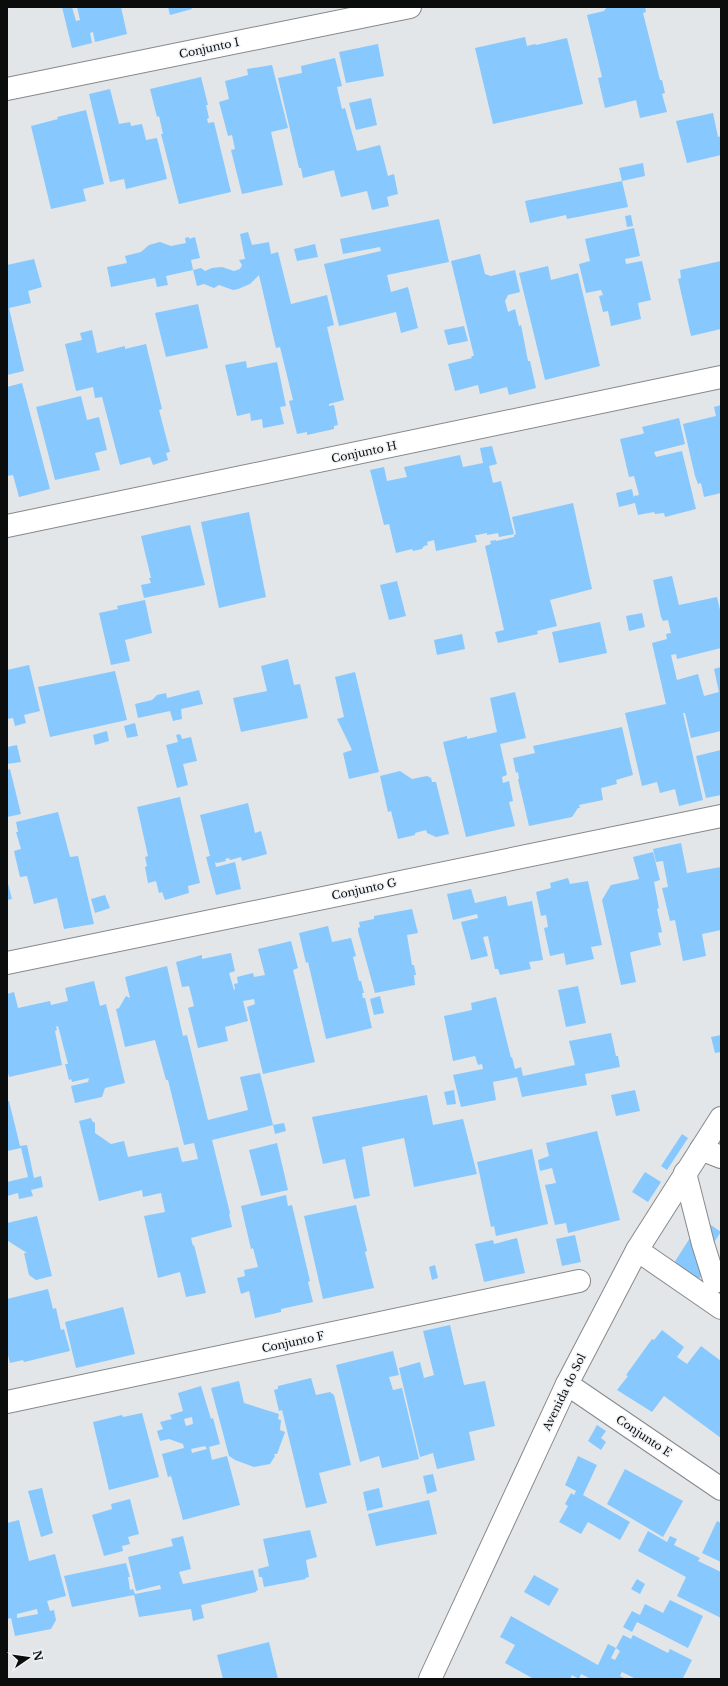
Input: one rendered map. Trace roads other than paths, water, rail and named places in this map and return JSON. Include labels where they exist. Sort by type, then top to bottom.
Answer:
[{"type":"street","name":"Conjunto I","points":[[7,89],[410,7]]},
{"type":"street","name":"Conjunto H","points":[[7,526],[721,377]]},
{"type":"street","name":"Conjunto G","points":[[7,963],[721,816]]},
{"type":"street","name":"Avenida do Sol","points":[[430,1679],[567,1384],[637,1250],[721,1118]]},
{"type":"street","points":[[701,1149],[721,1158]]},
{"type":"street","points":[[685,1173],[716,1297]]},
{"type":"street","points":[[637,1250],[716,1297]]},
{"type":"street","points":[[716,1297],[721,1256]]},
{"type":"street","name":"Conjunto F","points":[[7,1402],[579,1281]]},
{"type":"street","name":"Conjunto E","points":[[567,1384],[721,1489]]}]
